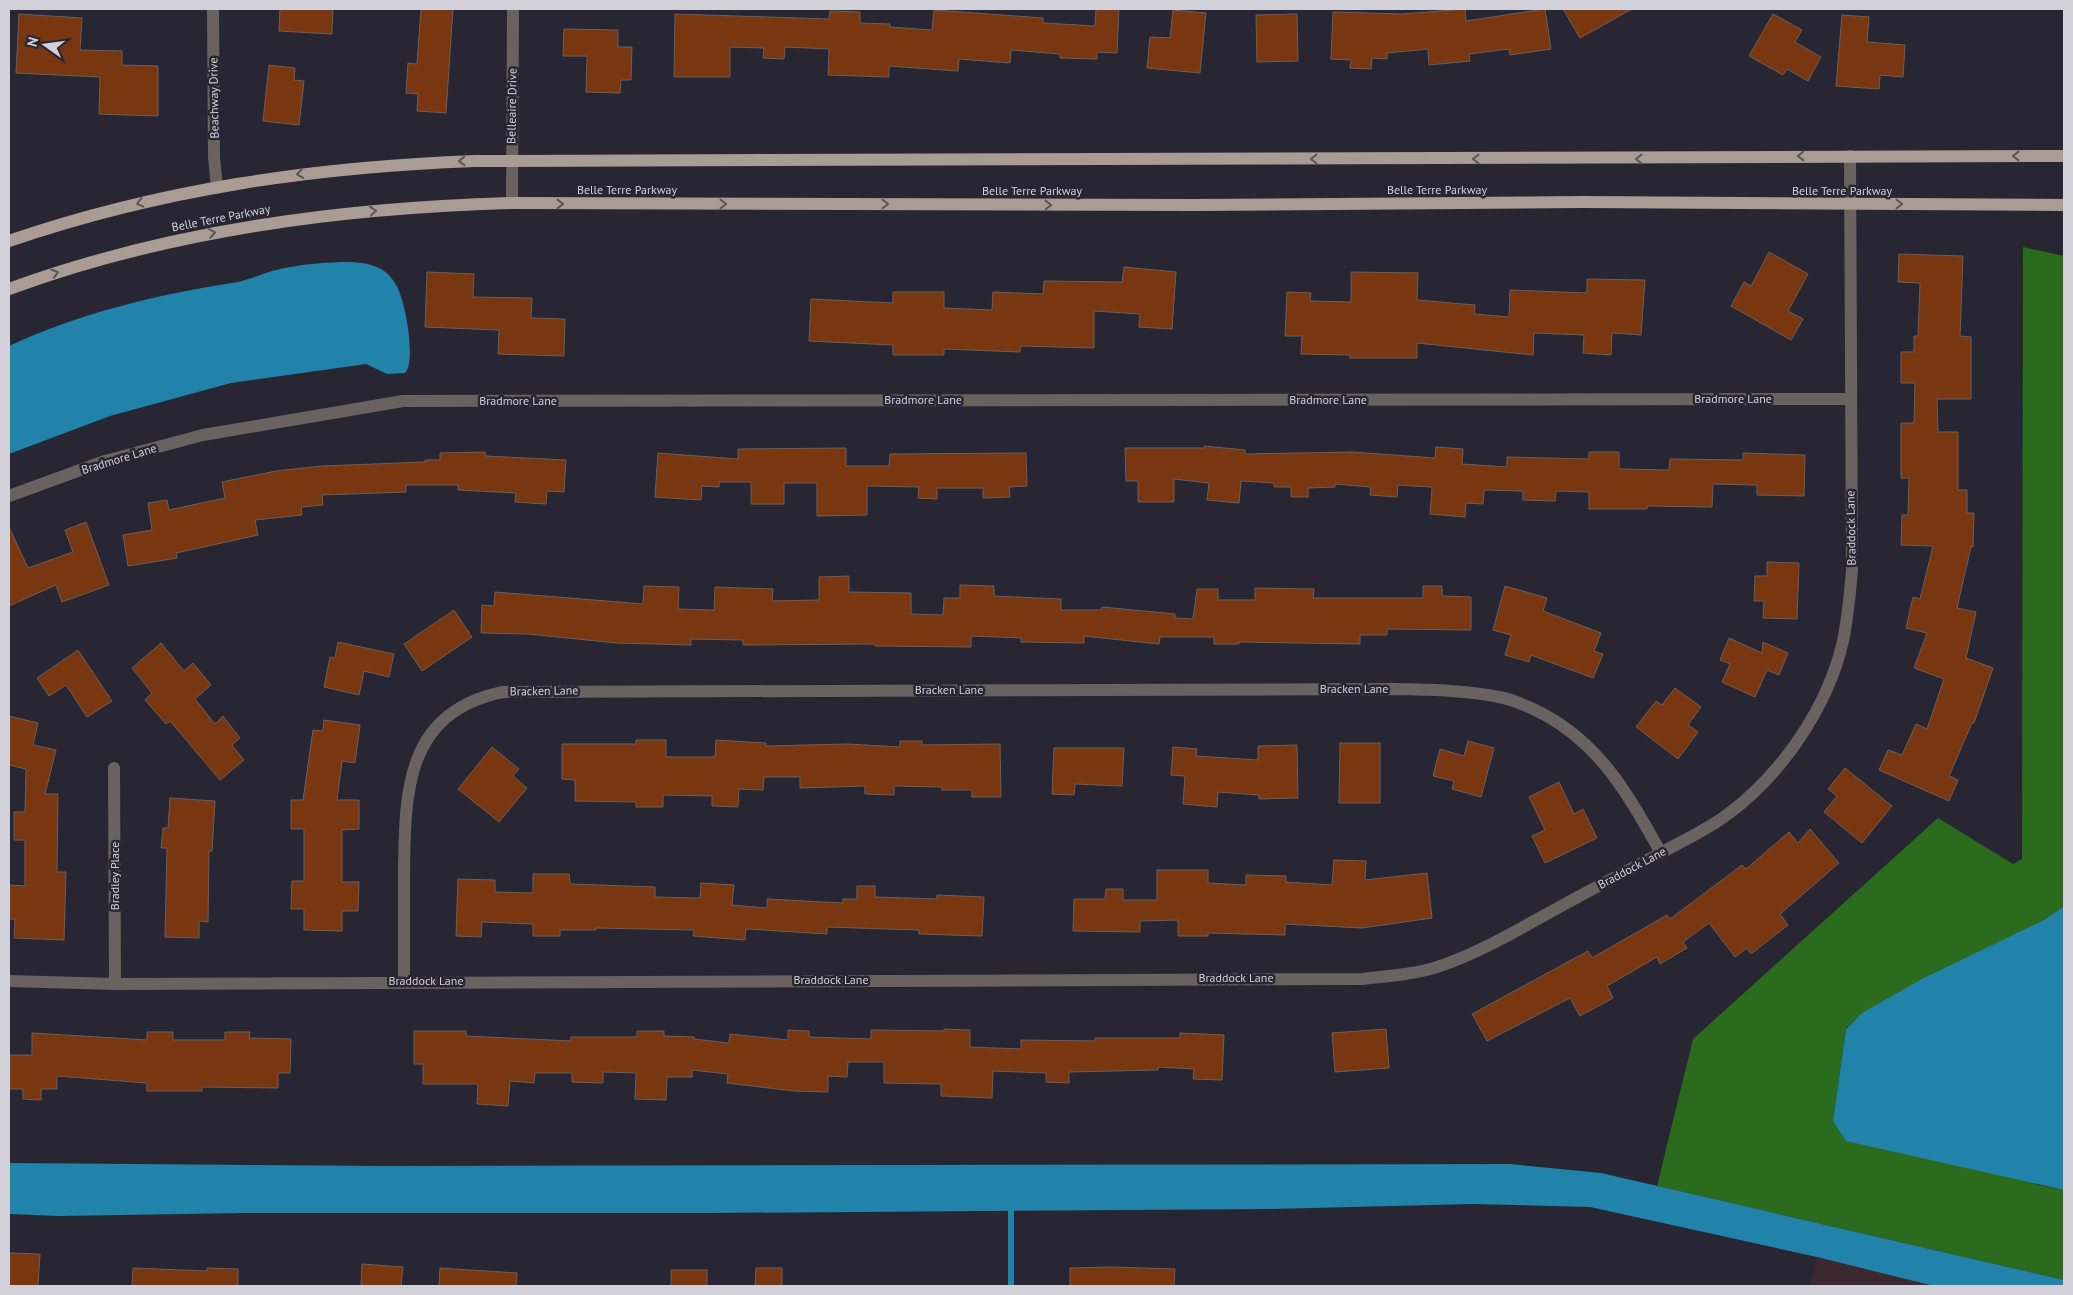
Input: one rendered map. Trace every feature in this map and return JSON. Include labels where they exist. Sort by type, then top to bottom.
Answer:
[{"type":"main road","points":[[9,241],[116,209],[217,187],[356,167],[511,161],[1658,159],[1850,156],[2064,156]]},
{"type":"main road","name":"Belle Terre Parkway","points":[[9,289],[103,259],[230,229],[354,212],[426,206],[512,203],[1193,205],[1583,202],[2064,205]]},
{"type":"street","name":"Beachway Drive","points":[[213,9],[214,157],[217,187]]},
{"type":"street","name":"Belleaire Drive","points":[[512,203],[513,9]]},
{"type":"street","name":"Braddock Lane","points":[[9,982],[116,984],[1363,978],[1403,975],[1434,968],[1474,951],[1661,853],[1727,815],[1747,799],[1785,757],[1817,707],[1831,677],[1844,634],[1849,609],[1852,570],[1849,399],[1850,156]]},
{"type":"street","name":"Bradmore Lane","points":[[9,496],[105,461],[203,435],[403,401],[1849,399]]},
{"type":"street","name":"Bracken Lane","points":[[404,982],[404,822],[410,776],[425,742],[453,713],[486,695],[503,692],[1396,689],[1476,693],[1520,703],[1559,722],[1584,742],[1612,771],[1627,792],[1661,853]]},
{"type":"street","name":"Bradley Place","points":[[114,768],[116,984]]},
{"type":"shaded area","points":[[1817,1257],[1934,1286],[1810,1286]]},
{"type":"green space","points":[[2023,247],[2064,256],[2064,906],[2044,920],[1863,1013],[1846,1028],[1833,1121],[2039,1185],[2064,1190],[2064,1280],[1657,1186],[1693,1039],[1938,818],[2013,864],[2022,859]]},
{"type":"water","points":[[352,262],[380,268],[388,274],[398,288],[405,311],[410,347],[410,358],[405,373],[387,374],[366,364],[231,383],[110,416],[9,454],[9,346],[63,324],[146,300],[237,282],[292,267]]},
{"type":"water","points":[[2064,906],[2064,1190],[1846,1141],[1833,1121],[1846,1029],[1862,1013],[1922,979],[2044,920]]},
{"type":"water","points":[[9,1163],[380,1166],[1510,1164],[1601,1173],[2064,1280],[2064,1286],[1934,1286],[1817,1257],[1590,1207],[1473,1204],[1271,1209],[710,1213],[244,1213],[59,1216],[9,1214]]},
{"type":"building","points":[[280,9],[333,9],[332,34],[279,31]]},
{"type":"building","points":[[421,9],[453,9],[446,113],[417,111],[418,94],[406,93],[408,63],[417,64]]},
{"type":"building","points":[[1096,9],[1119,9],[1117,53],[1097,52],[1097,59],[1060,58],[1060,54],[1011,50],[1010,63],[959,59],[958,71],[889,66],[889,77],[828,75],[829,49],[785,47],[784,59],[763,58],[764,48],[730,47],[730,77],[674,77],[675,14],[829,19],[830,11],[860,12],[860,23],[890,24],[890,27],[932,30],[934,10],[1043,18],[1043,23],[1095,26]]},
{"type":"building","points":[[1465,9],[1466,21],[1545,9],[1551,49],[1510,55],[1509,49],[1469,54],[1470,61],[1429,65],[1428,49],[1387,53],[1387,59],[1372,58],[1371,69],[1350,68],[1351,60],[1331,59],[1333,12],[1402,14]]},
{"type":"building","points":[[1563,9],[1632,9],[1580,38]]},
{"type":"building","points":[[1173,10],[1206,13],[1200,73],[1147,68],[1150,37],[1170,38]]},
{"type":"building","points":[[19,14],[82,18],[80,50],[122,51],[122,65],[158,66],[158,116],[99,114],[100,77],[16,73]]},
{"type":"building","points":[[1297,14],[1298,61],[1257,62],[1256,15]]},
{"type":"building","points":[[1773,14],[1802,30],[1795,42],[1821,57],[1808,81],[1787,69],[1783,75],[1749,56]]},
{"type":"building","points":[[1842,15],[1869,17],[1867,42],[1905,45],[1903,77],[1880,75],[1879,89],[1836,86]]},
{"type":"building","points":[[564,29],[618,30],[618,47],[632,47],[631,80],[621,80],[620,93],[586,92],[587,56],[563,56]]},
{"type":"building","points":[[269,65],[295,68],[294,80],[304,81],[299,125],[263,121]]},
{"type":"building","points":[[1769,252],[1808,274],[1788,311],[1803,319],[1791,340],[1731,306],[1744,282],[1751,286]]},
{"type":"building","points":[[1899,254],[1963,256],[1960,336],[1971,337],[1971,399],[1937,399],[1938,432],[1958,432],[1958,490],[1967,490],[1967,513],[1974,513],[1973,547],[1971,547],[1957,608],[1976,612],[1966,658],[1993,668],[1974,723],[1972,723],[1949,776],[1958,780],[1949,801],[1879,770],[1888,750],[1902,755],[1916,724],[1927,729],[1944,679],[1914,668],[1927,633],[1906,628],[1913,597],[1920,599],[1933,546],[1901,545],[1902,515],[1908,515],[1909,478],[1901,478],[1901,423],[1914,423],[1915,383],[1901,383],[1901,352],[1914,352],[1914,336],[1918,336],[1920,283],[1898,282]]},
{"type":"building","points":[[1124,267],[1176,272],[1172,329],[1139,327],[1140,314],[1094,311],[1094,348],[1021,346],[1020,352],[944,349],[944,355],[893,355],[893,345],[809,341],[811,299],[893,303],[893,292],[944,292],[944,308],[992,310],[993,292],[1043,294],[1044,281],[1122,282]]},
{"type":"building","points":[[427,272],[474,274],[473,297],[532,298],[531,318],[565,319],[564,356],[498,354],[499,330],[425,327]]},
{"type":"building","points":[[1351,272],[1418,273],[1417,300],[1475,305],[1474,314],[1509,317],[1510,290],[1587,293],[1587,279],[1645,280],[1641,335],[1612,333],[1611,355],[1583,353],[1584,335],[1534,333],[1533,355],[1417,343],[1417,358],[1350,358],[1350,355],[1301,354],[1302,336],[1285,336],[1287,292],[1311,293],[1310,301],[1351,302]]},
{"type":"building","points":[[1204,446],[1245,450],[1245,454],[1352,452],[1435,458],[1436,447],[1463,449],[1462,464],[1507,467],[1507,457],[1589,459],[1589,452],[1619,452],[1619,469],[1669,470],[1670,459],[1743,460],[1743,453],[1805,455],[1804,496],[1757,495],[1757,485],[1713,484],[1712,507],[1647,506],[1647,509],[1589,509],[1589,492],[1556,491],[1555,501],[1523,500],[1523,491],[1484,490],[1483,504],[1466,503],[1465,517],[1430,514],[1432,487],[1398,485],[1397,497],[1370,495],[1371,487],[1335,484],[1335,487],[1308,488],[1308,497],[1291,497],[1291,487],[1274,487],[1274,483],[1241,481],[1239,503],[1207,500],[1209,483],[1174,479],[1174,502],[1138,502],[1138,481],[1126,481],[1125,448],[1204,448]]},
{"type":"building","points":[[846,448],[846,466],[889,466],[890,454],[1026,453],[1027,486],[1009,487],[1010,497],[983,498],[983,488],[937,488],[937,499],[918,498],[919,487],[867,486],[867,515],[817,516],[817,483],[784,483],[784,504],[751,504],[751,482],[719,482],[719,487],[702,486],[701,500],[655,497],[658,453],[738,459],[738,449]]},
{"type":"building","points":[[485,452],[485,456],[566,460],[564,492],[547,491],[546,504],[515,502],[516,493],[458,490],[458,485],[406,485],[406,492],[322,495],[323,505],[301,507],[302,515],[255,520],[258,535],[176,553],[177,558],[128,566],[123,535],[152,530],[148,503],[167,500],[169,510],[225,498],[222,482],[276,471],[322,466],[425,462],[425,460],[440,460],[440,453]]},
{"type":"building","points":[[86,522],[109,585],[62,602],[56,585],[9,606],[9,527],[28,568],[73,552],[65,530]]},
{"type":"building","points":[[1767,562],[1799,563],[1797,619],[1763,618],[1764,601],[1754,601],[1755,576],[1767,576]]},
{"type":"building","points":[[849,576],[849,592],[911,593],[911,614],[943,615],[944,598],[960,598],[960,585],[994,586],[994,596],[1061,599],[1061,610],[1101,610],[1102,607],[1175,614],[1175,618],[1193,619],[1197,589],[1218,589],[1218,600],[1255,600],[1255,588],[1314,589],[1313,598],[1423,598],[1423,586],[1442,586],[1442,596],[1471,597],[1471,630],[1387,629],[1387,635],[1360,635],[1360,644],[1239,642],[1239,644],[1214,644],[1214,637],[1160,637],[1159,644],[1084,636],[1084,643],[1021,642],[1021,638],[971,636],[971,647],[875,646],[875,644],[743,645],[743,640],[691,639],[691,645],[617,643],[528,634],[481,633],[482,605],[494,606],[495,592],[643,604],[644,586],[679,587],[678,609],[714,610],[715,587],[773,589],[772,601],[819,600],[819,577]]},
{"type":"building","points":[[1505,586],[1547,598],[1543,611],[1601,633],[1594,651],[1603,654],[1593,678],[1531,655],[1529,662],[1505,655],[1511,635],[1493,630]]},
{"type":"building","points":[[454,610],[472,637],[422,671],[404,644]]},
{"type":"building","points":[[1729,638],[1762,653],[1763,642],[1788,653],[1779,675],[1767,670],[1755,697],[1722,682],[1730,664],[1720,660]]},
{"type":"building","points":[[338,642],[394,654],[389,677],[364,671],[359,695],[324,687],[330,657],[335,658]]},
{"type":"building","points":[[161,643],[184,671],[193,663],[211,685],[195,699],[215,724],[223,716],[240,738],[232,745],[244,760],[220,780],[170,721],[166,724],[145,700],[152,693],[132,668]]},
{"type":"building","points":[[78,650],[112,701],[87,717],[66,685],[49,696],[37,678]]},
{"type":"building","points":[[1675,688],[1701,707],[1688,725],[1698,732],[1678,759],[1636,727],[1656,701],[1662,705]]},
{"type":"building","points":[[9,716],[38,723],[33,745],[56,750],[45,794],[58,794],[57,872],[66,872],[64,940],[14,938],[15,919],[9,919],[9,885],[25,886],[25,840],[14,840],[14,812],[25,812],[26,769],[9,765]]},
{"type":"building","points":[[324,720],[360,725],[355,763],[342,761],[337,800],[359,800],[359,829],[342,830],[342,882],[359,882],[358,911],[342,911],[342,931],[304,930],[304,909],[291,909],[292,881],[304,881],[304,829],[291,829],[291,800],[303,800],[313,730],[323,731]]},
{"type":"building","points":[[636,740],[666,740],[666,757],[715,757],[716,740],[766,743],[766,746],[847,744],[900,747],[900,741],[922,741],[922,745],[1000,744],[1001,797],[972,797],[972,790],[942,790],[942,787],[894,786],[894,795],[865,794],[865,786],[800,788],[800,777],[764,777],[763,790],[739,789],[738,807],[712,806],[712,796],[663,795],[663,807],[636,807],[636,802],[575,801],[575,780],[562,779],[562,744],[636,744]]},
{"type":"building","points":[[1468,741],[1494,748],[1481,797],[1452,789],[1454,781],[1433,776],[1440,749],[1464,756]]},
{"type":"building","points":[[1340,743],[1380,743],[1380,803],[1339,803]]},
{"type":"building","points":[[1297,745],[1298,798],[1259,799],[1259,795],[1218,792],[1217,807],[1183,804],[1185,776],[1171,775],[1173,747],[1197,749],[1196,756],[1258,760],[1258,746]]},
{"type":"building","points":[[492,747],[519,769],[513,776],[527,788],[499,822],[458,789]]},
{"type":"building","points":[[1054,748],[1124,748],[1122,786],[1075,784],[1074,795],[1052,794]]},
{"type":"building","points":[[1845,768],[1892,806],[1862,843],[1824,812],[1837,796],[1828,789]]},
{"type":"building","points":[[1559,782],[1574,814],[1583,809],[1597,838],[1545,863],[1532,836],[1545,830],[1529,797]]},
{"type":"building","points":[[170,798],[215,801],[212,851],[209,851],[208,922],[199,921],[199,938],[165,937],[167,848],[161,848],[163,828],[168,828]]},
{"type":"building","points":[[1810,829],[1839,863],[1780,914],[1788,925],[1751,954],[1747,948],[1735,957],[1709,923],[1683,942],[1687,948],[1660,964],[1657,957],[1607,986],[1613,998],[1580,1016],[1570,998],[1487,1041],[1472,1014],[1588,951],[1592,958],[1667,915],[1670,919],[1742,865],[1746,869],[1789,832],[1798,843]]},
{"type":"building","points":[[1334,860],[1366,861],[1365,880],[1427,873],[1432,918],[1362,928],[1285,924],[1285,935],[1208,933],[1208,936],[1178,936],[1178,920],[1140,921],[1140,932],[1073,931],[1074,899],[1105,899],[1106,889],[1123,889],[1123,900],[1157,900],[1157,870],[1208,870],[1208,883],[1246,885],[1246,875],[1286,876],[1286,882],[1332,885]]},
{"type":"building","points":[[533,874],[569,874],[570,884],[655,887],[655,897],[700,898],[701,883],[734,885],[732,905],[767,908],[767,899],[843,903],[843,899],[857,899],[857,886],[875,886],[875,897],[937,899],[937,895],[984,897],[982,936],[919,934],[919,930],[827,927],[827,934],[746,929],[745,940],[693,936],[694,930],[596,928],[596,930],[560,930],[560,936],[533,936],[533,924],[482,922],[481,937],[456,936],[458,879],[495,880],[495,892],[533,893]]},
{"type":"building","points":[[944,1029],[970,1030],[970,1047],[1021,1049],[1021,1040],[1095,1041],[1095,1038],[1180,1038],[1180,1033],[1224,1035],[1222,1080],[1193,1079],[1194,1069],[1158,1067],[1158,1070],[1069,1072],[1069,1083],[1046,1082],[1046,1073],[993,1071],[992,1098],[941,1096],[941,1084],[884,1083],[884,1062],[848,1062],[847,1077],[828,1076],[828,1092],[794,1091],[727,1083],[728,1074],[692,1070],[692,1077],[667,1077],[666,1100],[635,1099],[636,1073],[603,1072],[603,1083],[572,1082],[572,1073],[535,1073],[534,1083],[510,1081],[508,1106],[477,1104],[478,1084],[423,1084],[423,1064],[414,1064],[414,1031],[466,1031],[466,1036],[571,1041],[571,1037],[637,1037],[637,1031],[664,1031],[664,1036],[694,1037],[694,1039],[729,1043],[730,1034],[788,1040],[788,1030],[809,1031],[809,1037],[871,1039],[871,1030],[944,1031]]},
{"type":"building","points":[[1386,1029],[1389,1068],[1335,1072],[1332,1033]]},
{"type":"building","points":[[147,1032],[173,1032],[173,1040],[225,1040],[225,1032],[250,1032],[249,1038],[291,1039],[290,1073],[278,1073],[278,1088],[202,1087],[202,1091],[147,1091],[147,1083],[57,1076],[57,1089],[41,1089],[41,1100],[23,1099],[23,1089],[9,1089],[9,1055],[32,1055],[32,1033],[147,1040]]},
{"type":"building","points":[[9,1253],[40,1254],[38,1286],[9,1286]]},
{"type":"building","points":[[362,1264],[403,1267],[401,1286],[361,1286]]},
{"type":"building","points":[[133,1268],[207,1271],[207,1268],[238,1269],[238,1286],[132,1286]]},
{"type":"building","points":[[440,1268],[517,1273],[516,1286],[439,1286]]},
{"type":"building","points":[[756,1268],[782,1268],[782,1286],[755,1286]]},
{"type":"building","points":[[1070,1268],[1175,1269],[1174,1286],[1070,1286]]},
{"type":"building","points":[[671,1270],[707,1270],[707,1286],[671,1286]]},
{"type":"waterway","points":[[1011,1203],[1011,1286]]}]
